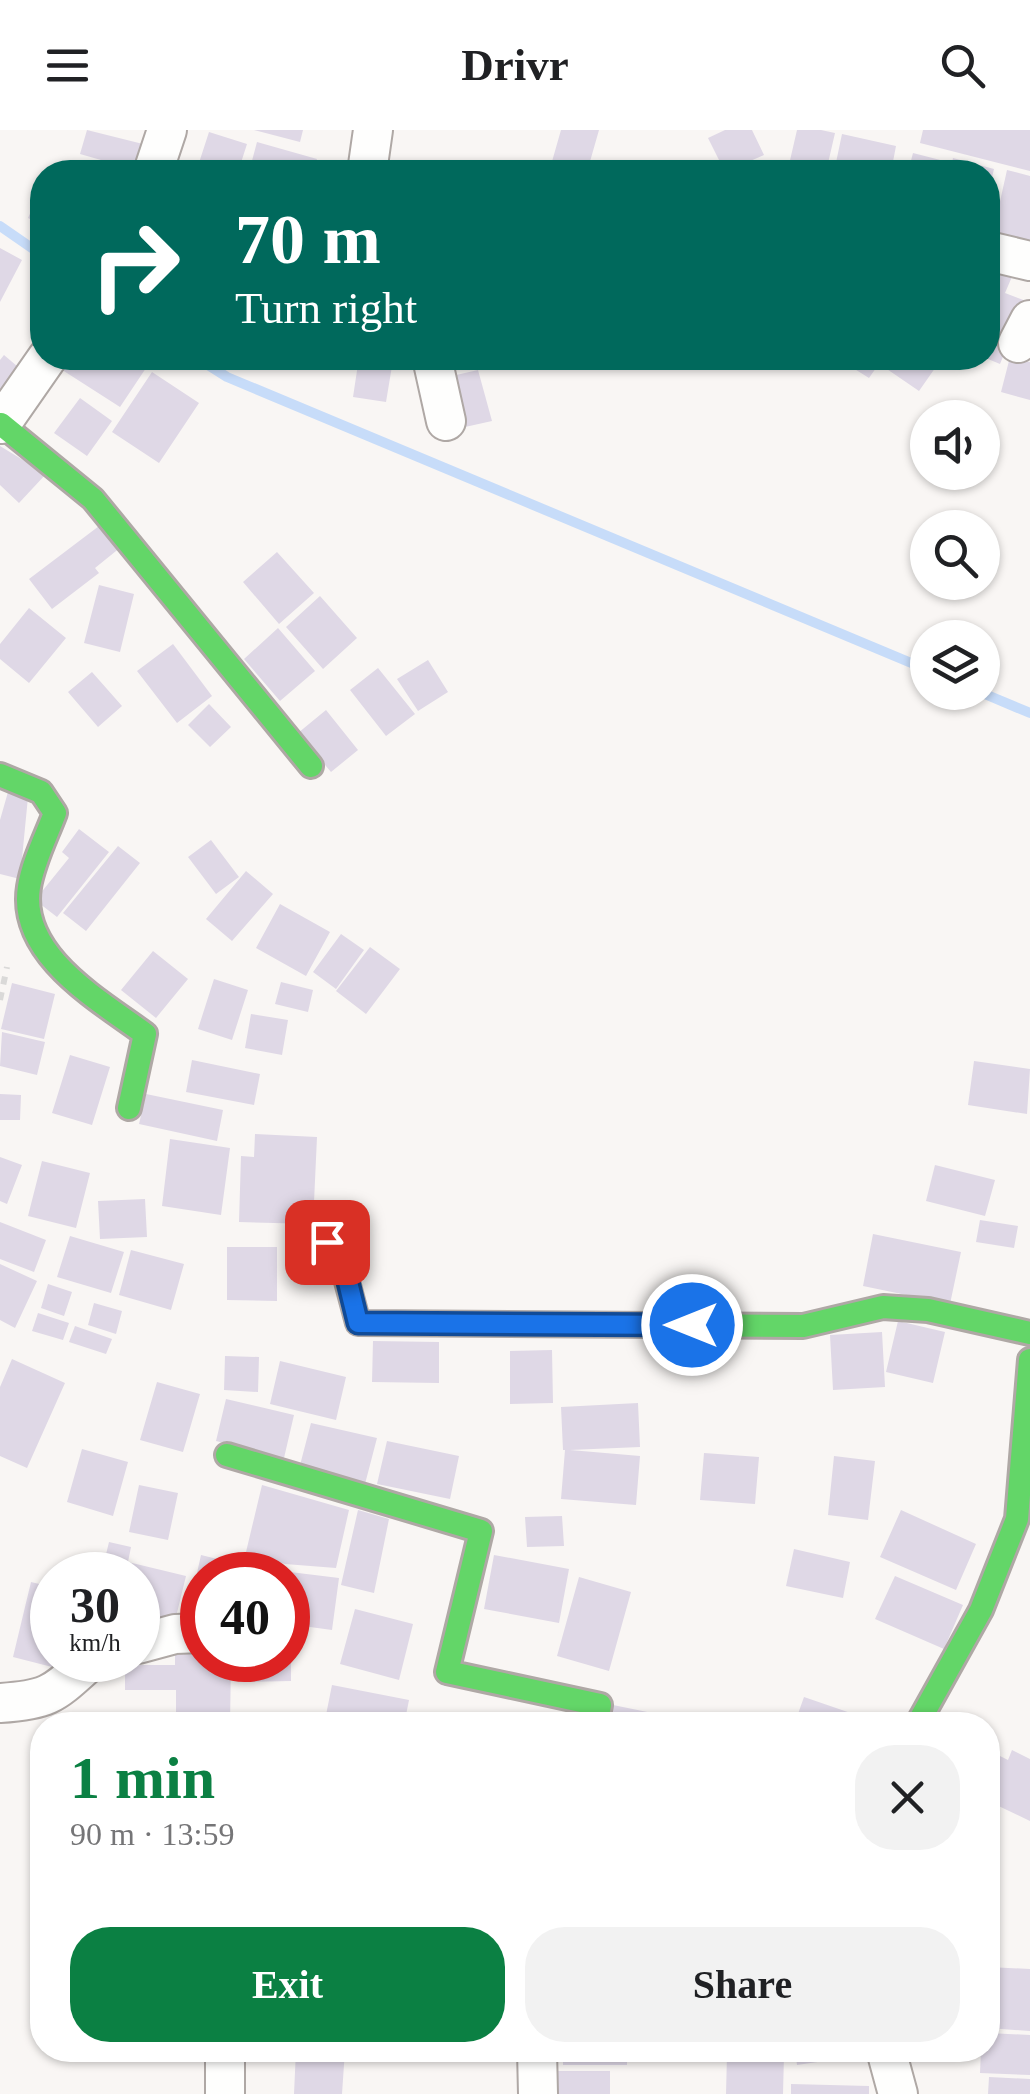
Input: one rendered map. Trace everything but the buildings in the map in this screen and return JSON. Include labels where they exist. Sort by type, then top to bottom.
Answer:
[{"type":"street","points":[[157,160],[168,130]]},
{"type":"street","points":[[369,160],[373,130]]},
{"type":"street","points":[[1000,254],[1030,260]]},
{"type":"street","points":[[39,370],[1,425],[93,499],[311,766]]},
{"type":"street","points":[[435,370],[446,421]]},
{"type":"street","points":[[0,775],[41,792],[55,812],[28,890],[30,928],[57,967],[145,1034],[129,1108]]},
{"type":"street","points":[[327,1242],[346,1274],[358,1323],[803,1326],[883,1307],[928,1310],[1030,1333]]},
{"type":"street","points":[[924,1712],[981,1610],[1017,1519],[1030,1360]]},
{"type":"street","points":[[227,1455],[482,1531],[447,1672],[600,1704],[598,1712]]},
{"type":"street","points":[[0,1703],[31,1701],[54,1693],[66,1682]]},
{"type":"street","points":[[224,2094],[225,2062]]},
{"type":"street","points":[[537,2062],[538,2094]]},
{"type":"street","points":[[889,2062],[898,2094]]},
{"type":"waterway","points":[[0,226],[30,247]]},
{"type":"waterway","points":[[216,370],[910,662]]},
{"type":"waterway","points":[[1000,700],[1030,713]]},
{"type":"traffic: fast","points":[[0,426],[93,499],[311,766]]},
{"type":"traffic: fast","points":[[0,775],[41,792],[55,813],[29,887],[29,911],[36,934],[66,973],[145,1034],[129,1108]]},
{"type":"traffic: fast","points":[[327,1241],[345,1274],[358,1323],[803,1326],[883,1307],[928,1310],[1030,1333]]},
{"type":"traffic: fast","points":[[924,1712],[981,1610],[1017,1519],[1030,1360]]},
{"type":"traffic: fast","points":[[227,1455],[481,1531],[447,1672],[600,1705],[599,1712]]},
{"type":"route","points":[[327,1242],[346,1274],[358,1323],[692,1325]]}]
